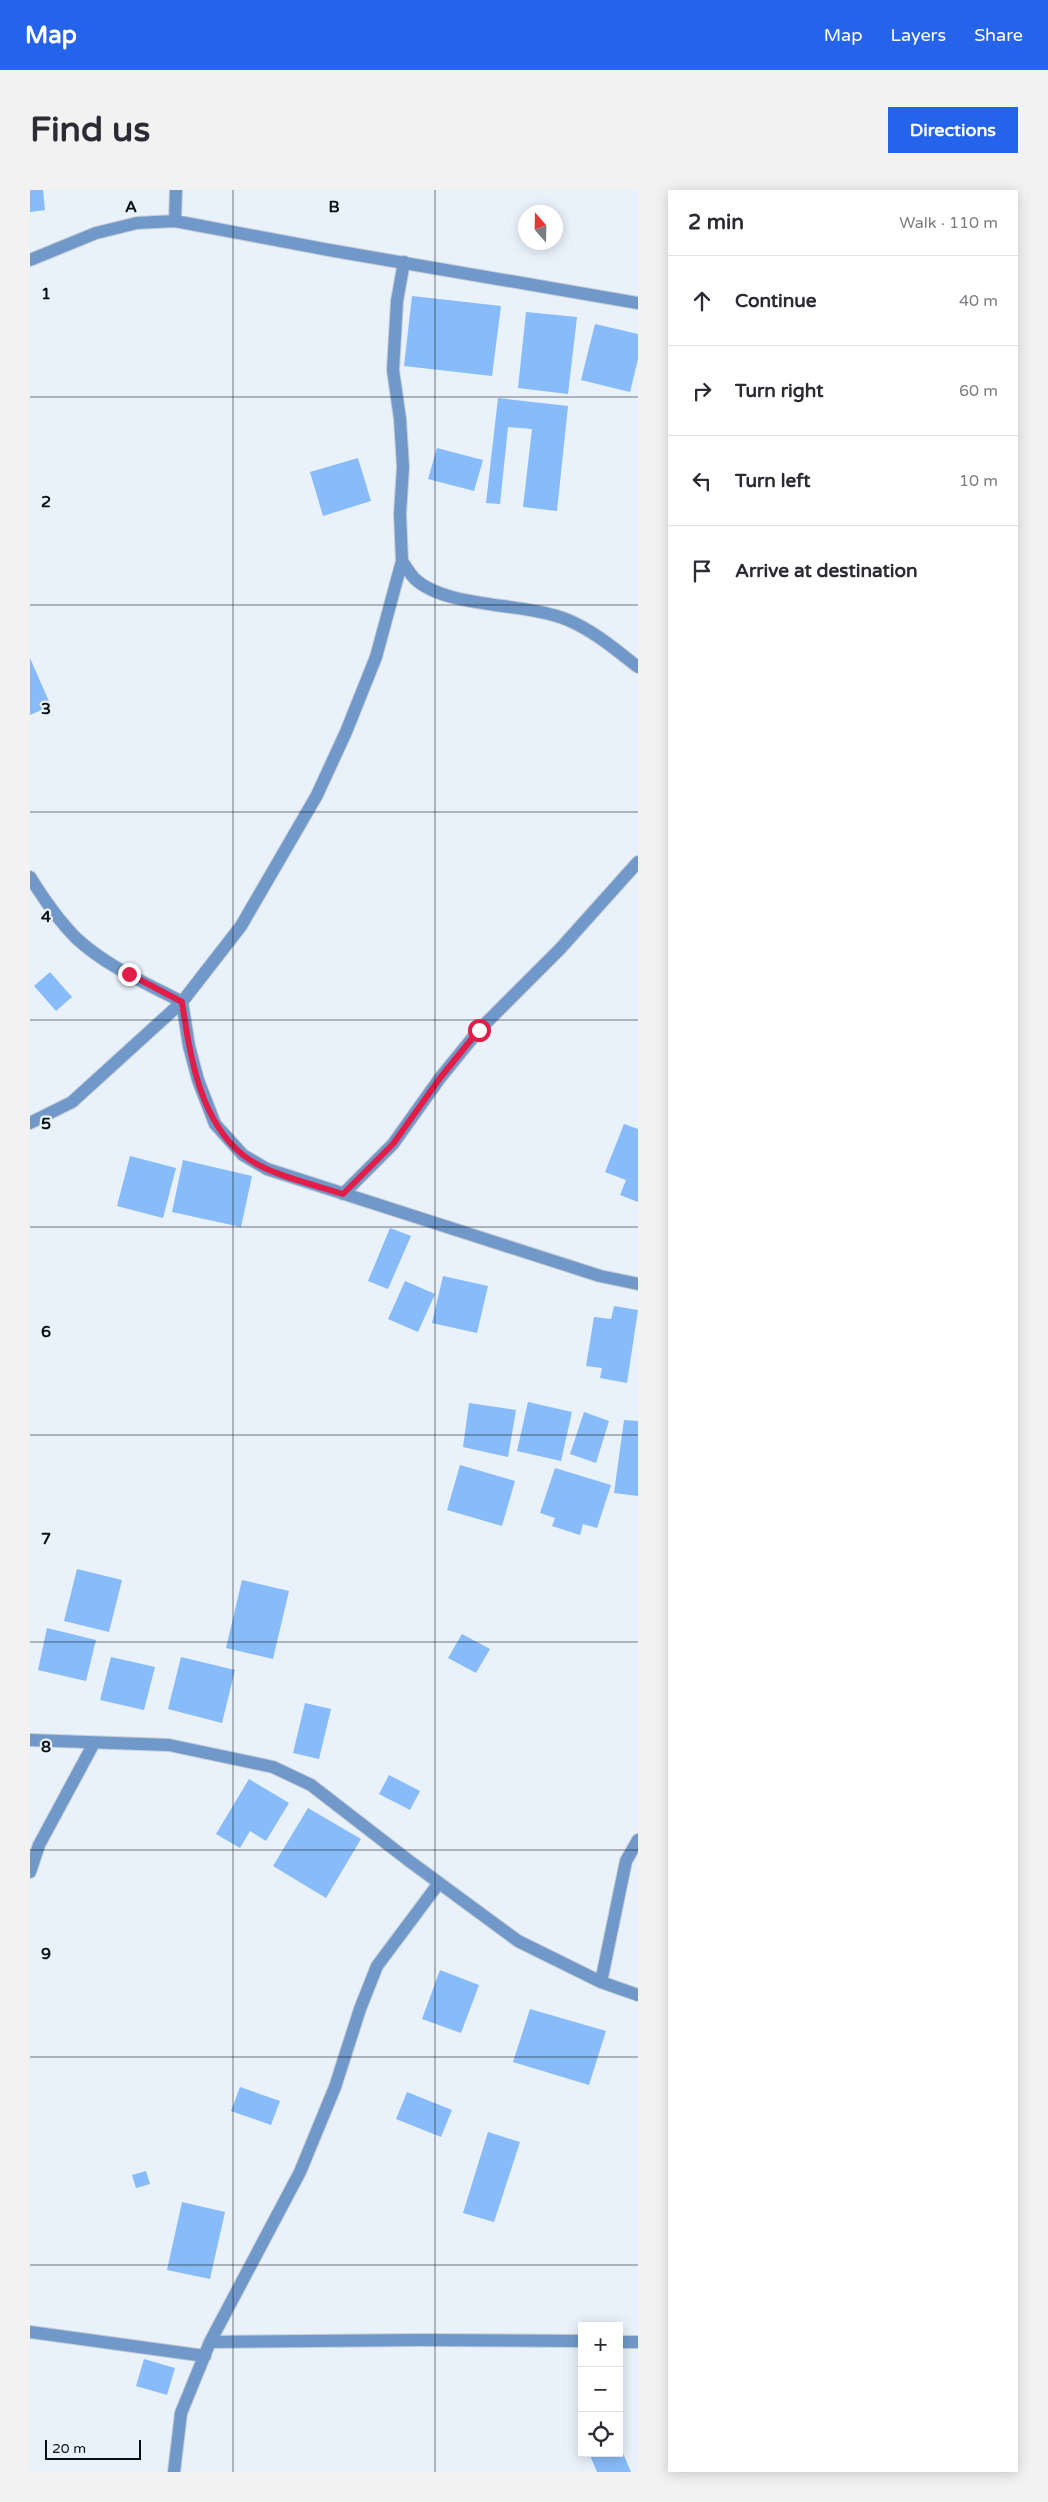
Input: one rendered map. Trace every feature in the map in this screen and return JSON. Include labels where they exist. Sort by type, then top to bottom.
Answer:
[{"type":"street","points":[[175,221],[176,190]]},
{"type":"street","points":[[30,260],[96,234],[137,223],[175,221],[638,303]]},
{"type":"street","points":[[30,1123],[72,1102],[182,1002],[241,926],[317,795],[346,732],[376,657],[402,561],[400,514],[403,468],[400,419],[393,370],[398,301],[404,262]]},
{"type":"street","points":[[402,561],[415,579],[436,592],[516,607],[568,620],[601,639],[638,667]]},
{"type":"street","points":[[343,1194],[393,1144],[440,1078],[479,1030],[560,949],[638,862]]},
{"type":"street","points":[[30,876],[46,903],[76,938],[97,955],[182,1002]]},
{"type":"street","points":[[182,1002],[189,1046],[198,1080],[216,1124],[243,1155],[267,1169],[343,1194],[600,1276],[638,1284]]},
{"type":"street","points":[[30,1740],[169,1745],[273,1767],[311,1784],[439,1883],[518,1941],[601,1982],[638,1995]]},
{"type":"street","points":[[30,1872],[39,1846],[94,1742]]},
{"type":"street","points":[[601,1982],[626,1861],[638,1840]]},
{"type":"street","points":[[174,2472],[181,2412],[210,2342],[300,2172],[334,2087],[360,2009],[377,1966],[439,1883]]},
{"type":"street","points":[[30,2332],[205,2356]]},
{"type":"street","points":[[210,2342],[578,2341]]},
{"type":"street","points":[[623,2342],[638,2342]]},
{"type":"building","points":[[30,190],[43,190],[45,210],[30,212]]},
{"type":"building","points":[[412,296],[501,306],[492,376],[404,366]]},
{"type":"building","points":[[526,312],[577,317],[568,394],[518,388]]},
{"type":"building","points":[[595,324],[638,334],[638,359],[630,392],[581,380]]},
{"type":"building","points":[[498,398],[568,406],[557,511],[523,507],[532,429],[508,427],[500,504],[486,503]]},
{"type":"building","points":[[437,448],[483,460],[474,491],[428,479]]},
{"type":"building","points":[[358,458],[371,501],[323,516],[310,472]]},
{"type":"building","points":[[30,658],[51,706],[30,715]]},
{"type":"building","points":[[50,972],[72,997],[56,1011],[34,986]]},
{"type":"building","points":[[624,1124],[638,1129],[638,1202],[620,1195],[626,1180],[605,1172]]},
{"type":"building","points":[[130,1156],[176,1168],[163,1218],[117,1206]]},
{"type":"building","points":[[183,1160],[252,1176],[241,1227],[172,1212]]},
{"type":"building","points":[[390,1228],[411,1236],[388,1289],[368,1281]]},
{"type":"building","points":[[443,1276],[488,1286],[477,1333],[432,1323]]},
{"type":"building","points":[[405,1281],[435,1294],[418,1332],[388,1319]]},
{"type":"building","points":[[614,1306],[638,1310],[627,1383],[600,1378],[602,1368],[586,1366],[594,1317],[611,1319]]},
{"type":"building","points":[[528,1402],[572,1412],[561,1461],[517,1451]]},
{"type":"building","points":[[469,1403],[516,1410],[508,1457],[463,1447]]},
{"type":"building","points":[[584,1412],[609,1421],[596,1463],[570,1454]]},
{"type":"building","points":[[624,1420],[638,1421],[638,1496],[614,1493]]},
{"type":"building","points":[[460,1465],[515,1481],[502,1526],[447,1510]]},
{"type":"building","points":[[555,1468],[611,1485],[597,1528],[583,1524],[580,1535],[552,1526],[555,1518],[540,1513]]},
{"type":"building","points":[[77,1569],[122,1580],[109,1632],[64,1621]]},
{"type":"building","points":[[242,1580],[289,1591],[273,1659],[226,1648]]},
{"type":"building","points":[[47,1628],[96,1640],[86,1681],[38,1670]]},
{"type":"building","points":[[462,1634],[490,1649],[476,1673],[448,1658]]},
{"type":"building","points":[[111,1657],[155,1667],[144,1710],[100,1700]]},
{"type":"building","points":[[181,1657],[235,1670],[222,1723],[168,1709]]},
{"type":"building","points":[[305,1703],[331,1709],[319,1759],[293,1753]]},
{"type":"building","points":[[389,1775],[420,1791],[410,1810],[379,1794]]},
{"type":"building","points":[[249,1779],[289,1803],[266,1841],[250,1831],[240,1848],[216,1834]]},
{"type":"building","points":[[308,1808],[361,1839],[326,1898],[273,1866]]},
{"type":"building","points":[[440,1970],[479,1985],[461,2033],[422,2019]]},
{"type":"building","points":[[530,2009],[606,2031],[589,2085],[513,2062]]},
{"type":"building","points":[[240,2087],[280,2101],[271,2125],[231,2111]]},
{"type":"building","points":[[407,2092],[452,2110],[441,2137],[396,2119]]},
{"type":"building","points":[[488,2132],[520,2142],[494,2222],[463,2213]]},
{"type":"building","points":[[146,2171],[150,2184],[136,2188],[132,2175]]},
{"type":"building","points":[[182,2202],[225,2212],[210,2279],[167,2270]]},
{"type":"building","points":[[144,2359],[175,2368],[167,2395],[136,2386]]},
{"type":"building","points":[[623,2453],[631,2472],[597,2472],[591,2457],[623,2457]]},
{"type":"route","points":[[129,974],[182,1002],[189,1046],[198,1080],[216,1124],[243,1155],[267,1169],[343,1194],[393,1144],[440,1078],[479,1030]]}]
